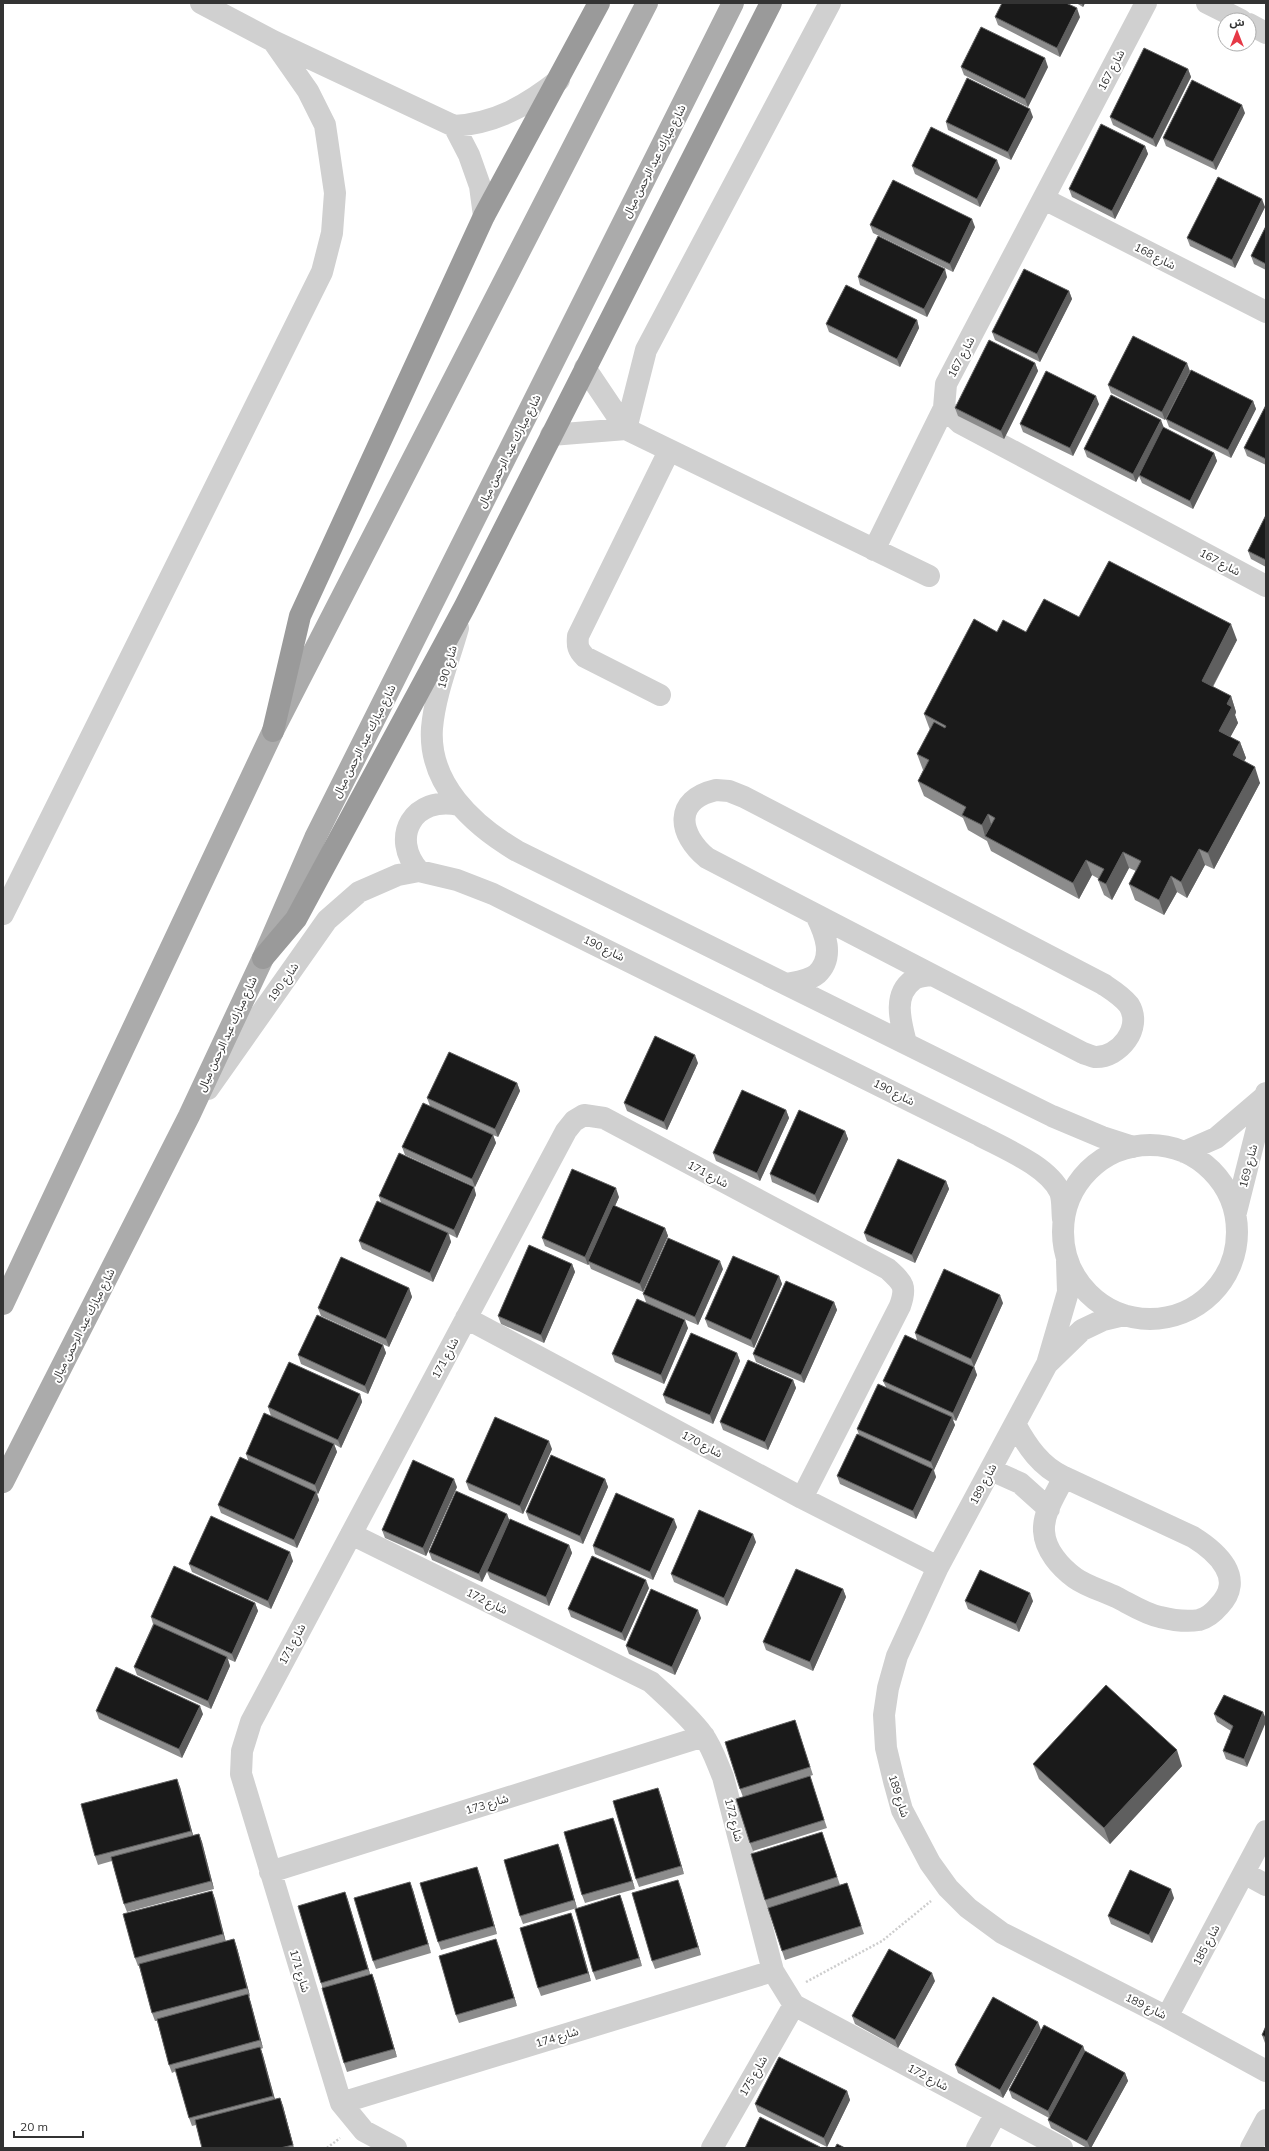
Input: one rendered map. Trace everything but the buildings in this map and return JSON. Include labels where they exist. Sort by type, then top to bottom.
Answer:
[{"type":"highway","points":[[274,731],[300,616],[484,216],[559,80],[599,3]]},
{"type":"highway","points":[[263,958],[296,919],[465,606],[771,3]]},
{"type":"main road","points":[[3,1304],[274,731],[647,3]]},
{"type":"main road","name":"شارع مبارك عبد الرحمن ميال","points":[[3,1482],[189,1116],[263,958],[315,838],[733,3]]},
{"type":"street","points":[[201,3],[273,41],[454,126],[471,125],[497,118],[531,101],[559,80]]},
{"type":"street","points":[[626,429],[646,350],[830,3]]},
{"type":"street","name":"شارع 167","points":[[1146,3],[946,384],[944,408],[960,423],[1266,586]]},
{"type":"street","points":[[1207,3],[1225,12]]},
{"type":"street","points":[[1257,28],[1266,33]]},
{"type":"street","points":[[3,914],[322,272],[332,233],[335,193],[325,125],[308,91],[273,41]]},
{"type":"street","points":[[454,126],[469,155],[480,186],[484,216]]},
{"type":"street","name":"شارع 168","points":[[1044,199],[1266,312]]},
{"type":"street","points":[[585,368],[626,429],[929,576]]},
{"type":"street","points":[[874,550],[944,408]]},
{"type":"street","points":[[551,435],[626,429]]},
{"type":"street","points":[[660,694],[585,657],[579,651],[577,640],[669,451]]},
{"type":"street","name":"شارع 190","points":[[465,606],[435,709],[432,729],[433,750],[438,770],[447,788],[459,805],[485,831],[517,851],[1052,1116],[1102,1137],[1133,1147]]},
{"type":"street","points":[[716,790],[729,791],[744,797],[1103,984],[1120,996],[1129,1006],[1133,1022],[1130,1036],[1119,1048],[1109,1054],[1095,1057],[1083,1054],[931,975],[707,858],[696,849],[688,838],[684,823],[686,808],[693,800],[703,793],[716,790]]},
{"type":"street","points":[[420,871],[411,862],[406,851],[405,839],[408,827],[414,816],[424,808],[435,803],[447,802],[459,805]]},
{"type":"street","name":"شارع 190","points":[[189,1116],[327,920],[360,892],[398,875],[420,871],[457,880],[493,894],[986,1138],[1031,1163],[1049,1178],[1060,1192],[1064,1219]]},
{"type":"street","points":[[787,984],[805,980],[817,974],[826,962],[827,945],[825,932],[816,915]]},
{"type":"street","points":[[906,1044],[901,1021],[900,1002],[905,987],[914,978],[931,975]]},
{"type":"street","name":"شارع 169","points":[[1184,1152],[1216,1138],[1265,1095]]},
{"type":"street","name":"شارع 169","points":[[1236,1212],[1265,1095]]},
{"type":"street","name":"شارع 171","points":[[396,2148],[364,2131],[341,2103],[270,1872],[242,1774],[242,1751],[251,1722],[566,1131],[574,1121],[584,1115],[604,1118],[888,1269],[903,1284],[905,1292],[900,1306],[802,1498]]},
{"type":"street","points":[[1159,1145],[1184,1152],[1207,1166],[1225,1187],[1236,1212],[1238,1238],[1232,1264],[1219,1287],[1200,1305],[1176,1316],[1150,1320],[1124,1316],[1100,1304],[1080,1285],[1068,1261],[1063,1240],[1064,1219],[1072,1194],[1087,1172],[1108,1156],[1133,1147],[1159,1145]]},
{"type":"street","name":"شارع 189","points":[[1068,1261],[1068,1292],[1047,1364],[938,1568],[897,1656],[888,1688],[884,1715],[886,1748],[902,1810],[930,1863],[948,1888],[968,1908],[1002,1933],[1167,2017],[1266,2071]]},
{"type":"street","name":"شارع 189","points":[[1047,1364],[1082,1330],[1103,1320],[1124,1316]]},
{"type":"street","name":"شارع 170","points":[[466,1318],[802,1498],[938,1568]]},
{"type":"street","points":[[1015,1424],[1025,1442],[1039,1460],[1064,1478],[1193,1537],[1212,1549],[1223,1562],[1229,1576],[1230,1590],[1223,1602],[1212,1613],[1200,1619],[1184,1621],[1159,1617],[1076,1579],[1060,1565],[1049,1548],[1044,1531],[1046,1516],[1064,1478]]},
{"type":"street","points":[[991,1470],[1020,1483],[1049,1509]]},
{"type":"street","name":"شارع 172","points":[[351,1534],[651,1682],[683,1712],[704,1736],[723,1777],[773,1971],[790,1999],[1062,2148]]},
{"type":"street","name":"شارع 173","points":[[270,1872],[704,1736]]},
{"type":"street","name":"شارع 185","points":[[1167,2017],[1266,1832]]},
{"type":"street","points":[[1244,1873],[1266,1884]]},
{"type":"street","name":"شارع 174","points":[[341,2103],[773,1971]]},
{"type":"street","name":"شارع 175","points":[[712,2148],[790,1999]]},
{"type":"street","points":[[977,2148],[996,2113]]},
{"type":"street","points":[[1251,2148],[1266,2120]]},
{"type":"path","points":[[790,1999],[882,1941],[948,1888]]}]
